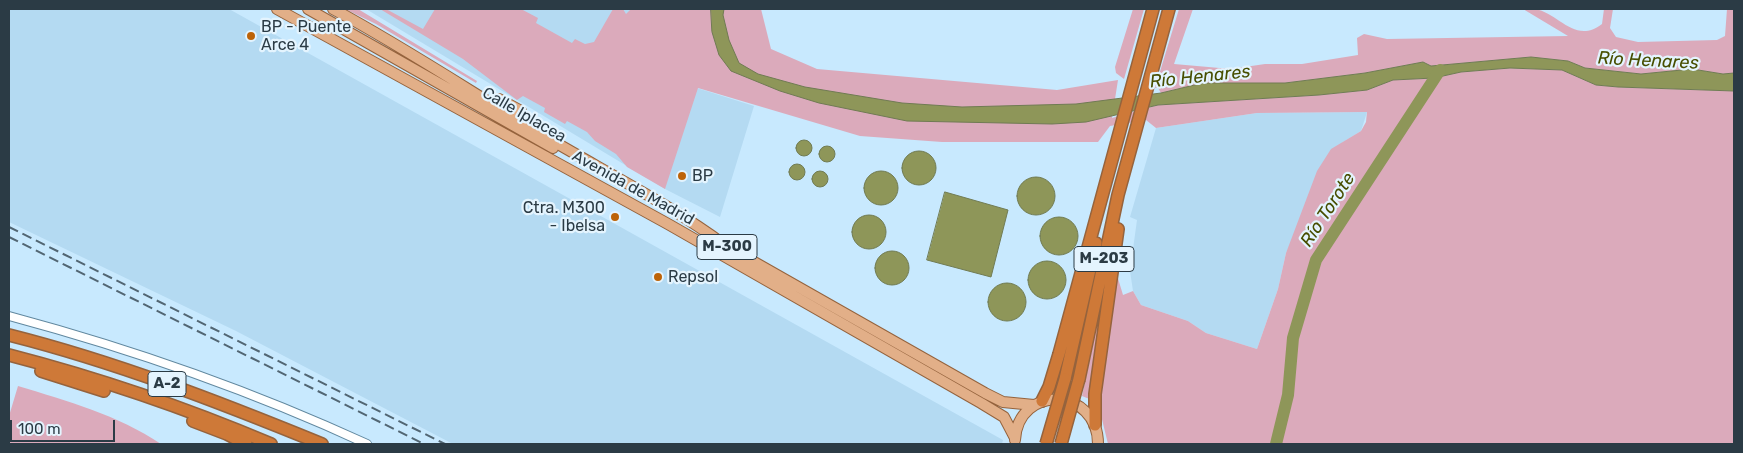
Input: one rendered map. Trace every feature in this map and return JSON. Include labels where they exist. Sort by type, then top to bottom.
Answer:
[{"type":"highway","name":"M-203","points":[[1046,444],[1065,379],[1135,70],[1153,9]]},
{"type":"highway","name":"M-203","points":[[1061,444],[1080,379],[1106,249],[1169,9]]},
{"type":"highway","name":"M-203","points":[[1038,403],[1049,387],[1103,187],[1117,146]]},
{"type":"highway","points":[[1096,426],[1095,394],[1112,260],[1130,158]]},
{"type":"highway","name":"A-2","points":[[9,335],[65,350],[164,383],[322,444]]},
{"type":"highway","name":"A-2","points":[[9,355],[160,401],[271,444]]},
{"type":"highway","points":[[9,360],[158,408],[227,434],[246,444]]},
{"type":"main road","name":"Avenida de Madrid","points":[[276,9],[446,101],[981,403],[1004,417],[1015,441]]},
{"type":"main road","points":[[289,9],[446,101]]},
{"type":"main road","name":"Calle Iplacea","points":[[308,9],[726,246]]},
{"type":"main road","name":"Avenida de Madrid","points":[[333,9],[444,72],[540,133],[694,222],[726,246],[985,393],[1003,402],[1038,403]]},
{"type":"main road","points":[[444,72],[521,111]]},
{"type":"main road","name":"M-300","points":[[1015,441],[1022,416],[1038,403],[1062,399],[1078,405],[1088,413],[1096,426]]},
{"type":"main road","points":[[1096,426],[1098,444]]},
{"type":"street","points":[[9,316],[66,331],[170,364],[244,392],[367,444]]},
{"type":"shaded area","points":[[9,9],[229,9],[1003,440],[1002,444],[453,444],[236,331],[9,222]]},
{"type":"shaded area","points":[[345,9],[358,9],[477,81],[476,83],[376,24]]},
{"type":"shaded area","points":[[366,9],[701,9],[697,88],[754,106],[720,217],[665,189]]},
{"type":"shaded area","points":[[380,9],[386,9],[423,29],[435,9],[521,9],[538,18],[536,23],[572,43],[575,39],[585,44],[594,42],[613,9],[623,9],[626,14],[631,9],[761,9],[771,49],[817,69],[1057,90],[1118,80],[1112,118],[1158,105],[1319,95],[1367,90],[1393,80],[1434,78],[1461,72],[1510,68],[1562,70],[1596,85],[1734,91],[1734,444],[1108,444],[1099,407],[1114,280],[1117,275],[1123,295],[1133,291],[1141,305],[1188,321],[1206,333],[1257,349],[1278,289],[1286,253],[1317,171],[1331,149],[1361,131],[1366,122],[1367,112],[1257,113],[1156,128],[1146,120],[1110,126],[1098,142],[942,142],[860,136],[698,88],[665,189],[627,167],[616,154],[595,141],[587,132],[567,121],[565,124],[544,112],[545,108],[523,96],[517,100],[463,59]]},
{"type":"shaded area","points":[[711,9],[724,9],[723,15],[729,40],[739,63],[758,74],[805,87],[902,103],[962,107],[1076,104],[1161,93],[1203,83],[1285,83],[1365,73],[1423,62],[1431,66],[1531,57],[1568,61],[1585,68],[1641,74],[1692,69],[1723,74],[1734,73],[1734,91],[1596,85],[1562,70],[1510,68],[1461,72],[1434,78],[1393,80],[1367,90],[1319,95],[1158,105],[1086,122],[1052,124],[907,121],[819,103],[780,91],[731,71],[719,55],[712,32]]},
{"type":"shaded area","points":[[1133,9],[1144,9],[1124,79],[1116,73],[1115,67]]},
{"type":"shaded area","points":[[1179,9],[1193,9],[1174,64],[1231,69],[1265,64],[1302,64],[1358,55],[1357,38],[1364,34],[1387,39],[1568,36],[1523,9],[1534,9],[1544,12],[1575,30],[1584,31],[1592,30],[1602,24],[1604,9],[1613,9],[1610,28],[1616,37],[1638,42],[1717,40],[1725,36],[1727,9],[1734,9],[1734,73],[1723,74],[1692,69],[1641,74],[1585,68],[1568,61],[1531,57],[1431,66],[1423,62],[1365,73],[1285,83],[1203,83],[1161,93],[1158,88],[1155,88]]},
{"type":"shaded area","points":[[1367,112],[1361,131],[1343,142],[1286,253],[1278,289],[1257,349],[1206,333],[1188,321],[1141,305],[1133,291],[1130,271],[1137,220],[1130,217],[1156,128],[1257,113]]},
{"type":"shaded area","points":[[804,140],[810,142],[812,148],[810,154],[804,156],[798,154],[796,148],[798,142]]},
{"type":"shaded area","points":[[827,146],[833,148],[835,154],[833,160],[827,162],[821,160],[819,154],[821,148]]},
{"type":"shaded area","points":[[919,151],[931,156],[936,168],[931,180],[919,185],[907,180],[902,168],[907,156]]},
{"type":"shaded area","points":[[797,164],[803,166],[805,172],[803,178],[797,180],[791,178],[789,172],[791,166]]},
{"type":"shaded area","points":[[820,171],[826,173],[828,179],[826,185],[820,187],[814,185],[812,179],[814,173]]},
{"type":"shaded area","points":[[881,171],[893,176],[898,188],[893,200],[881,205],[869,200],[864,188],[869,176]]},
{"type":"shaded area","points":[[1036,177],[1050,182],[1055,196],[1050,210],[1036,215],[1022,210],[1017,196],[1022,182]]},
{"type":"shaded area","points":[[945,192],[1008,210],[991,277],[927,260]]},
{"type":"shaded area","points":[[869,215],[881,220],[886,232],[881,244],[869,249],[857,244],[852,232],[857,220]]},
{"type":"shaded area","points":[[1059,217],[1073,222],[1078,236],[1073,250],[1059,255],[1045,250],[1040,236],[1045,222]]},
{"type":"shaded area","points":[[892,251],[904,256],[909,268],[904,280],[892,285],[880,280],[875,268],[880,256]]},
{"type":"shaded area","points":[[1047,261],[1061,266],[1066,280],[1061,294],[1047,299],[1033,294],[1028,280],[1033,266]]},
{"type":"shaded area","points":[[1107,277],[1092,400],[1082,396]]},
{"type":"shaded area","points":[[1007,283],[1021,288],[1026,302],[1021,316],[1007,321],[993,316],[988,302],[993,288]]},
{"type":"shaded area","points":[[18,386],[110,417],[161,444],[9,444],[9,416]]},
{"type":"waterway","name":"Río Torote","points":[[1276,444],[1288,395],[1293,338],[1316,260],[1440,70]]},
{"type":"railway","points":[[9,227],[445,444]]},
{"type":"railway","points":[[9,237],[424,444]]},
{"type":"place","name":"BP - Puente Arce 4","points":[[251,36]]},
{"type":"place","name":"BP","points":[[682,176]]},
{"type":"place","name":"Ctra. M300 - Ibelsa","points":[[615,217]]},
{"type":"place","name":"Repsol","points":[[658,277]]},
{"type":"water label","name":"Río Henares","points":[[1648,61]]},
{"type":"water label","name":"Río Henares","points":[[1200,77]]}]
